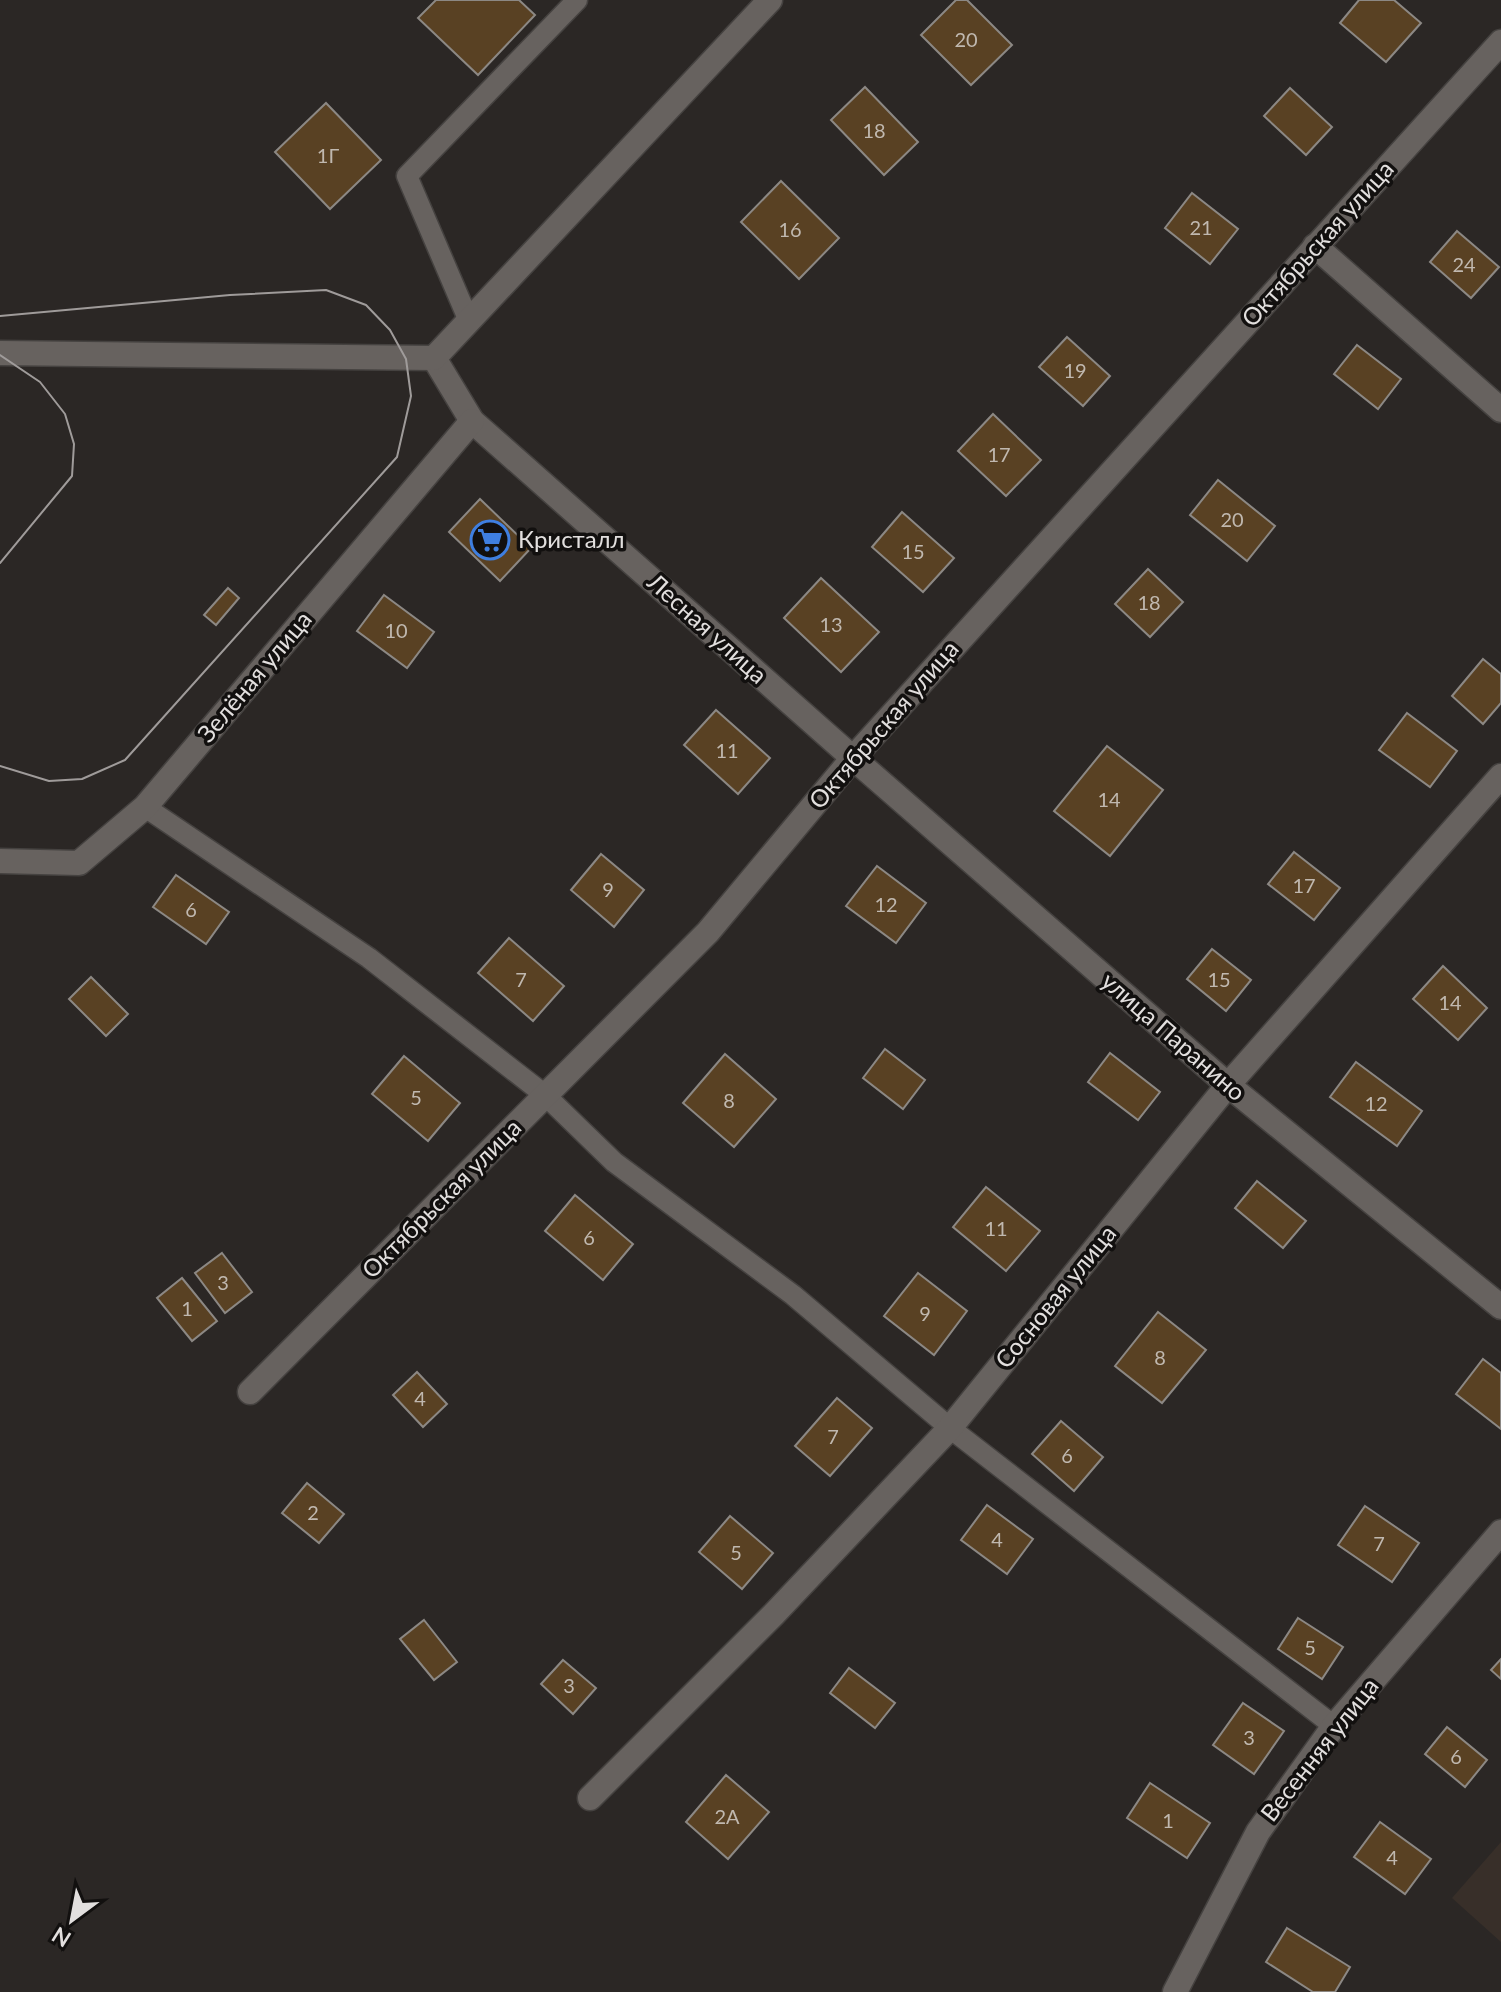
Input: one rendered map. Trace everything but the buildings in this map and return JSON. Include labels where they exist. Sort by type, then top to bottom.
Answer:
[{"type":"street","points":[[0,353],[434,358],[770,0]]},
{"type":"street","name":"Октябрьская улица","points":[[250,1392],[708,932],[853,758],[1501,42]]},
{"type":"street","points":[[1315,246],[1501,410]]},
{"type":"street","name":"Лесная улица","points":[[434,358],[472,421],[853,758]]},
{"type":"street","name":"Зелёная улица","points":[[0,861],[79,863],[145,807],[472,421]]},
{"type":"street","name":"улица Паранино","points":[[853,758],[1228,1085],[1501,1307]]},
{"type":"street","name":"Сосновая улица","points":[[590,1798],[774,1614],[950,1428],[1228,1085],[1501,776]]},
{"type":"street","name":"Весенняя улица","points":[[1175,1992],[1258,1832],[1334,1726],[1501,1532]]},
{"type":"lane","points":[[469,321],[407,176],[577,0]]},
{"type":"lane","points":[[145,807],[369,958],[545,1095],[614,1162],[793,1295],[950,1428],[1334,1726]]},
{"type":"shaded area","points":[[1501,1842],[1501,1942],[1452,1898]]},
{"type":"tram line","points":[[0,316],[230,295],[326,290],[366,305],[390,330],[406,359],[411,396],[397,457],[125,760],[82,779],[49,781],[0,766]]},
{"type":"tram line","points":[[0,355],[40,382],[65,414],[74,444],[72,476],[0,563]]},
{"type":"place","name":"Кристалл","points":[[490,540]]}]
